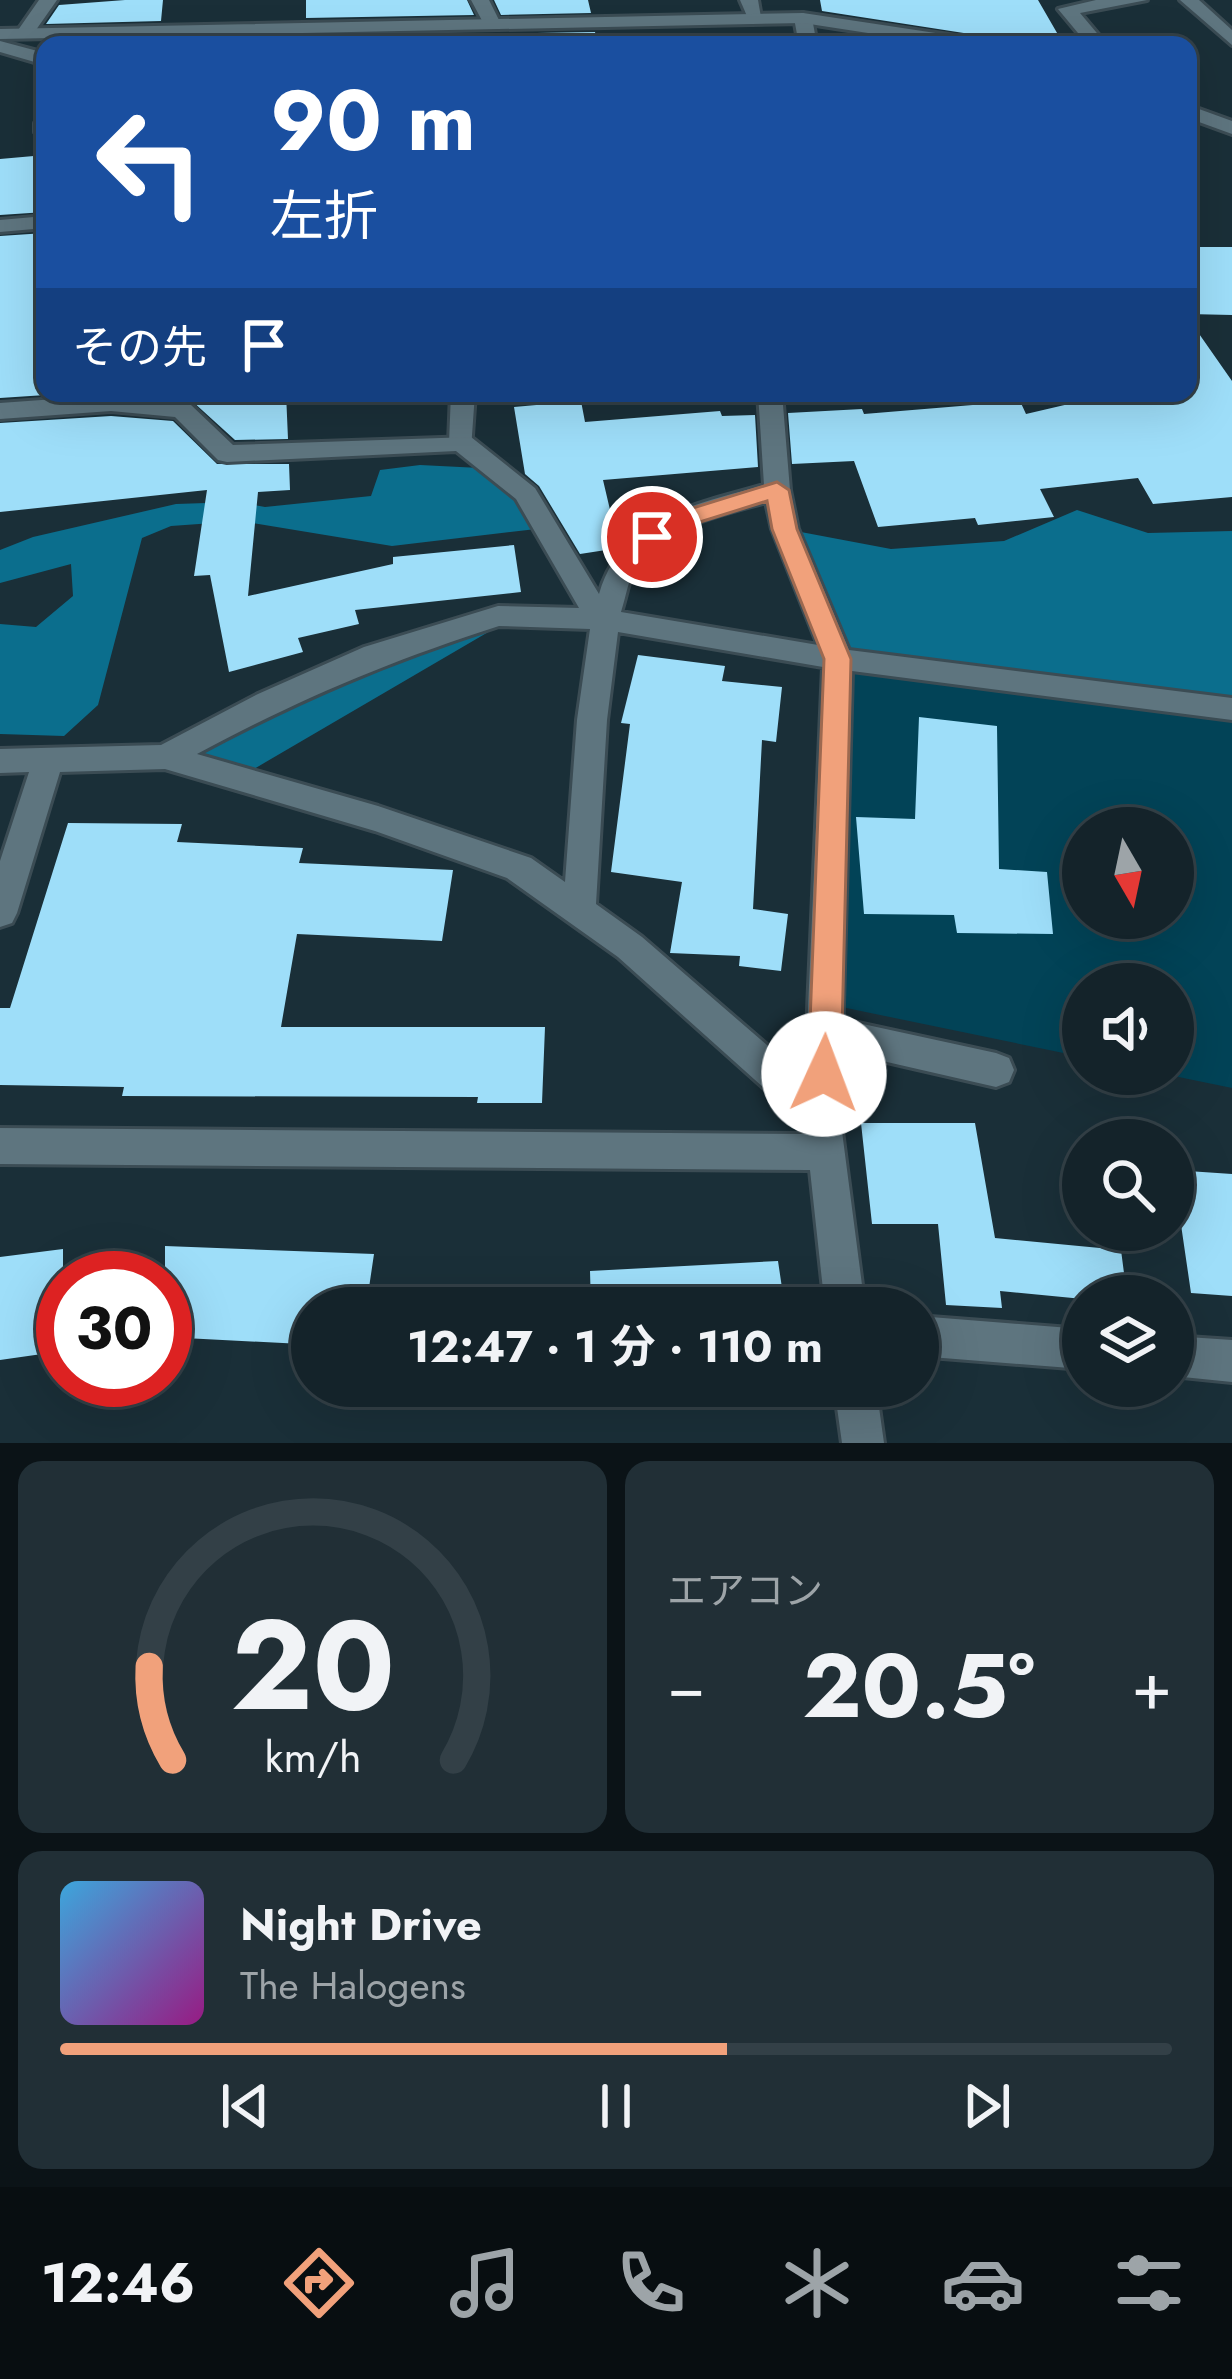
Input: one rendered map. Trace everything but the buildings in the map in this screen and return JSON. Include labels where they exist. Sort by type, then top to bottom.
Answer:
[{"type":"street","points":[[26,33],[48,0]]},
{"type":"street","points":[[480,0],[492,24]]},
{"type":"street","points":[[1090,36],[1067,10],[1138,0]]},
{"type":"street","points":[[1190,0],[1232,40]]},
{"type":"street","points":[[0,34],[492,24],[753,9],[922,36]]},
{"type":"street","points":[[803,18],[806,36]]},
{"type":"street","points":[[0,46],[36,56]]},
{"type":"street","points":[[1197,114],[1232,128]]},
{"type":"street","points":[[0,226],[36,223]]},
{"type":"street","points":[[462,442],[464,402]]},
{"type":"street","points":[[771,402],[784,529],[838,659],[825,1134],[842,1287]]},
{"type":"street","points":[[0,411],[111,403],[182,410],[226,454],[462,442],[526,494],[574,581],[603,619]]},
{"type":"street","points":[[579,911],[603,619],[628,553],[676,522],[777,490]]},
{"type":"street","points":[[165,757],[268,702],[374,655],[498,616],[603,619],[838,659],[1232,709]]},
{"type":"street","points":[[0,760],[47,763],[165,757],[378,819],[519,868],[630,946],[825,1134]]},
{"type":"street","points":[[0,914],[47,763]]},
{"type":"street","points":[[826,1032],[996,1070]]},
{"type":"street","points":[[0,1146],[825,1134]]},
{"type":"street","points":[[939,1338],[1062,1347]]},
{"type":"street","points":[[1194,1358],[1232,1361]]},
{"type":"street","points":[[858,1407],[863,1443]]},
{"type":"shaded area","points":[[420,465],[480,468],[545,528],[392,546],[241,521],[171,526],[142,538],[98,705],[64,736],[0,734],[0,624],[36,627],[73,596],[71,564],[0,583],[0,550],[33,537],[176,504],[236,502],[265,507],[371,496],[380,470]]},
{"type":"shaded area","points":[[1077,510],[1148,533],[1232,531],[1232,709],[853,661],[785,529],[891,549],[1004,541]]},
{"type":"shaded area","points":[[502,624],[247,773],[185,755],[376,660]]},
{"type":"shaded area","points":[[853,661],[1232,709],[1232,1088],[1194,1080],[1194,963],[1062,963],[1062,1053],[827,1004]]},
{"type":"route","points":[[652,537],[676,522],[777,490],[784,529],[838,659],[824,1074]]}]
